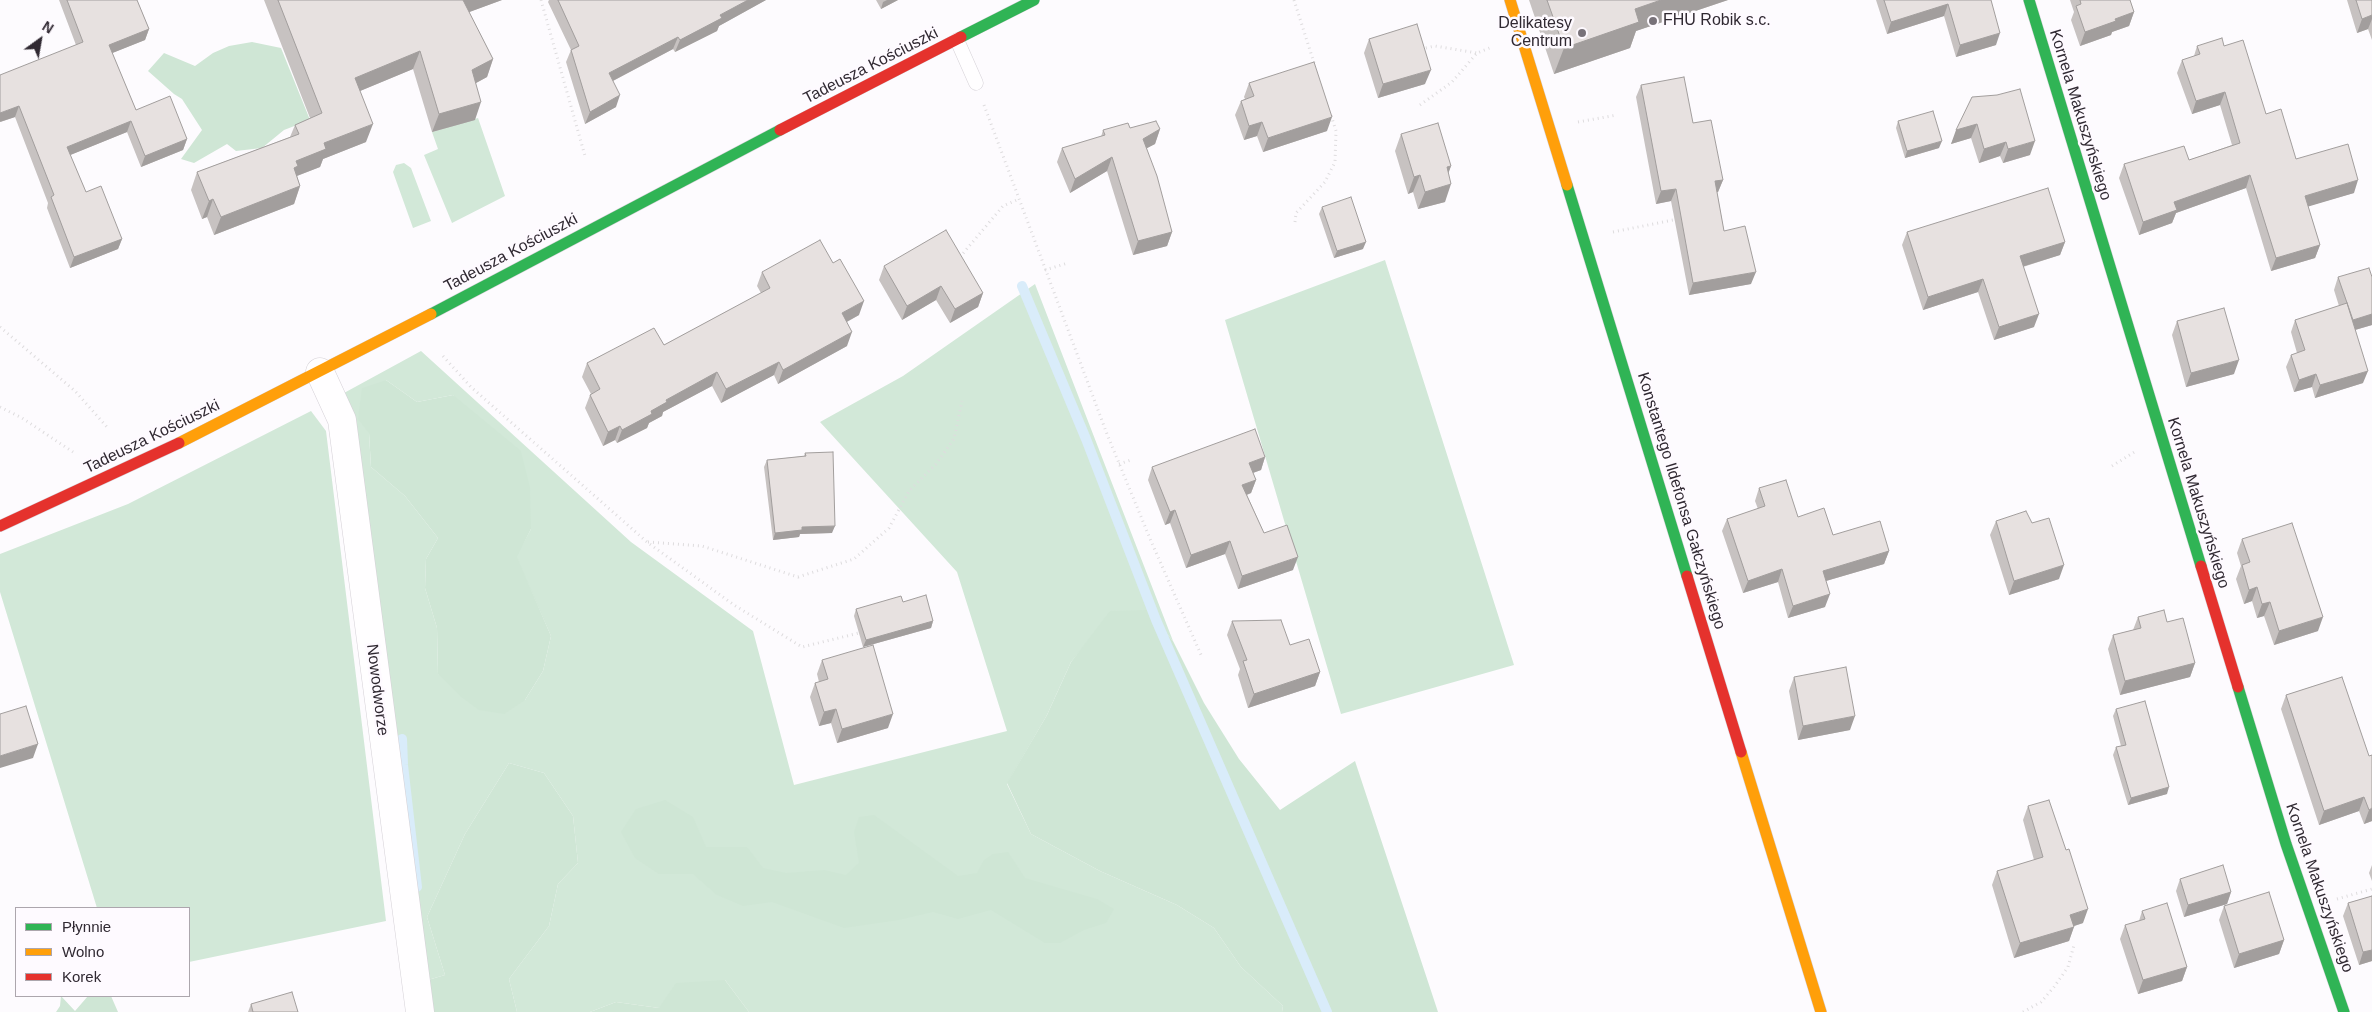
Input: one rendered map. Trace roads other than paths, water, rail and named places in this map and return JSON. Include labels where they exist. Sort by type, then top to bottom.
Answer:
[{"type":"street","name":"Tadeusza Kościuszki","points":[[0,526],[156,455],[320,372],[735,153],[1034,0]]},
{"type":"street","name":"Konstantego Ildefonsa Gałczyńskiego","points":[[1510,0],[1821,1012]]},
{"type":"street","name":"Kornela Makuszyńskiego","points":[[2029,0],[2259,758],[2344,1012]]},
{"type":"street","name":"Nowodworze","points":[[320,372],[342,420],[420,1012]]},
{"type":"lane","points":[[957,40],[976,83]]},
{"type":"waterway","points":[[1022,286],[1086,439],[1156,620],[1327,1012]]},
{"type":"waterway","points":[[402,739],[403,765],[417,887]]},
{"type":"place","name":"FHU Robik s.c.","points":[[1653,21]]},
{"type":"place","name":"Delikatesy Centrum","points":[[1582,33]]}]
